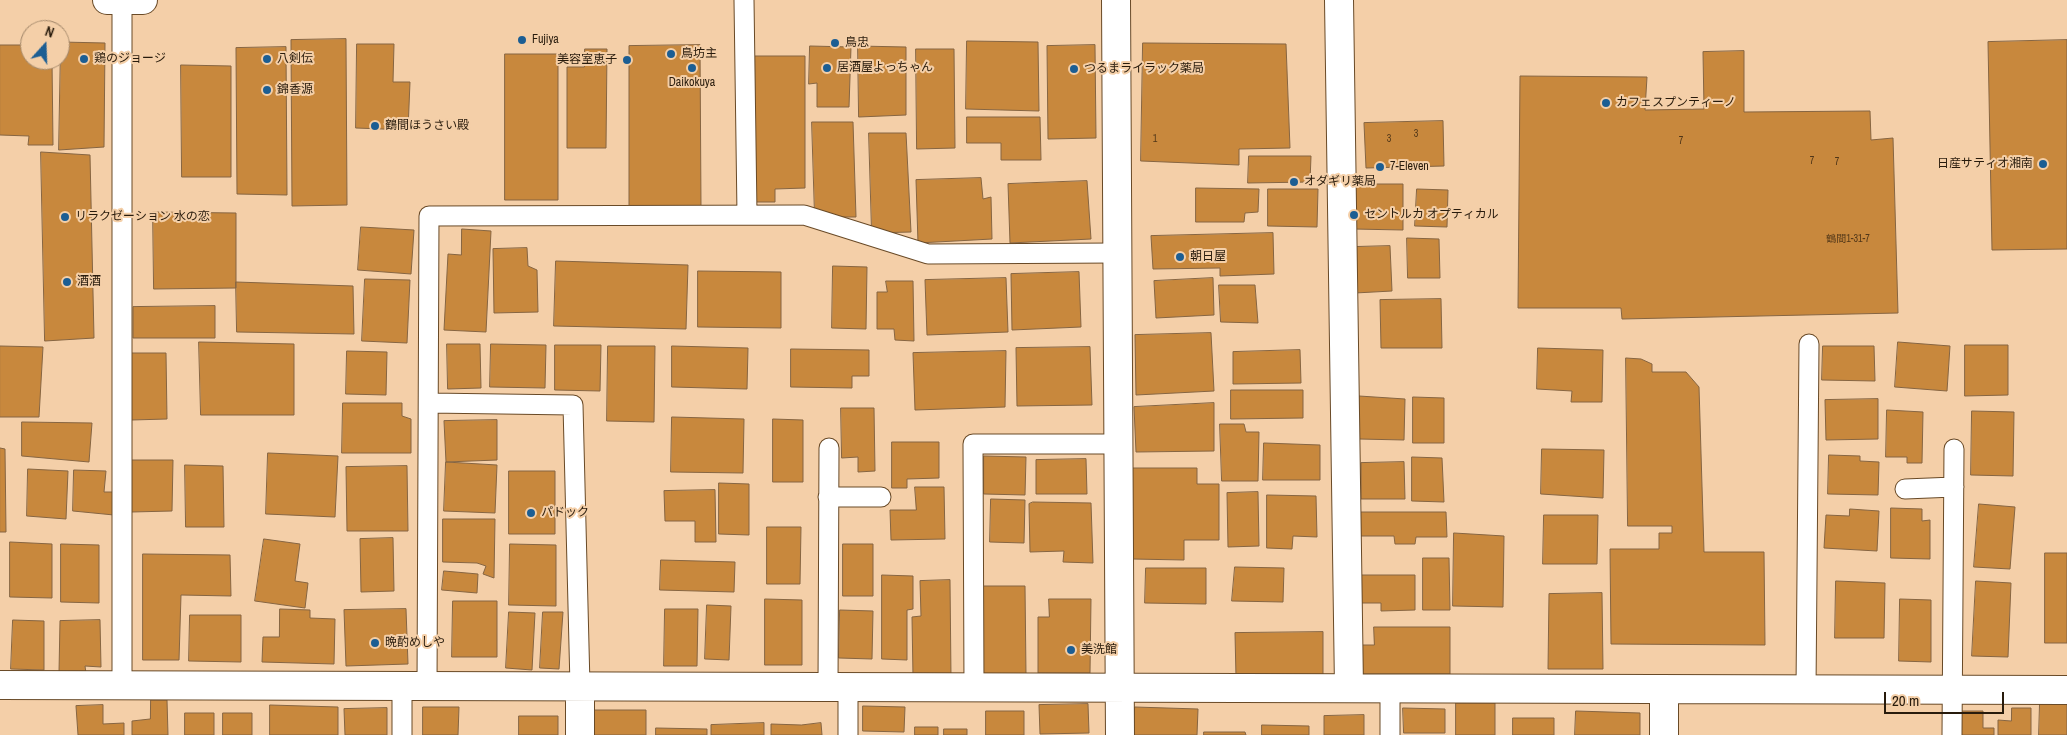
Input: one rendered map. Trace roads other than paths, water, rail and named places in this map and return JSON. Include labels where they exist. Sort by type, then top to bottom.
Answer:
[{"type":"street","points":[[108,0],[143,0]]},
{"type":"street","points":[[1116,0],[1120,735]]},
{"type":"street","points":[[1339,0],[1349,688]]},
{"type":"street","points":[[0,685],[2067,690]]},
{"type":"street","points":[[580,686],[580,735]]},
{"type":"street","points":[[1664,689],[1664,735]]},
{"type":"lane","points":[[122,0],[122,684]]},
{"type":"lane","points":[[744,0],[746,214]]},
{"type":"lane","points":[[402,735],[415,686],[429,403],[429,216],[804,215],[928,254],[1117,254]]},
{"type":"lane","points":[[1806,689],[1809,344]]},
{"type":"lane","points":[[429,403],[573,405],[580,686]]},
{"type":"lane","points":[[974,688],[973,444],[1118,444]]},
{"type":"lane","points":[[828,448],[828,497],[838,687],[848,735]]},
{"type":"lane","points":[[1952,735],[1954,449]]},
{"type":"lane","points":[[1905,488],[1954,487]]},
{"type":"lane","points":[[828,497],[881,497]]},
{"type":"lane","points":[[1390,688],[1390,735]]},
{"type":"place","name":"Fujiya","points":[[522,40]]},
{"type":"place","name":"鳥忠","points":[[835,43]]},
{"type":"place","name":"鳥坊主","points":[[671,54]]},
{"type":"place","name":"鶏のジョージ","points":[[84,59]]},
{"type":"place","name":"八剣伝","points":[[267,59]]},
{"type":"place","name":"美容室恵子","points":[[627,60]]},
{"type":"place","name":"Daikokuya","points":[[692,68]]},
{"type":"place","name":"居酒屋よっちゃん","points":[[827,68]]},
{"type":"place","name":"つるまライラック薬局","points":[[1074,69]]},
{"type":"place","name":"錦香源","points":[[267,90]]},
{"type":"place","name":"カフェスプンティーノ","points":[[1606,103]]},
{"type":"place","name":"鶴間ほうさい殿","points":[[375,126]]},
{"type":"place","name":"日産サティオ湘南","points":[[2043,164]]},
{"type":"place","name":"7-Eleven","points":[[1380,167]]},
{"type":"place","name":"オダギリ薬局","points":[[1294,182]]},
{"type":"place","name":"セントルカ オプティカル","points":[[1354,215]]},
{"type":"place","name":"リラクゼーション 水の恋","points":[[65,217]]},
{"type":"place","name":"朝日屋","points":[[1180,257]]},
{"type":"place","name":"酒酒","points":[[67,282]]},
{"type":"place","name":"パドック","points":[[531,513]]},
{"type":"place","name":"晩酌めしや","points":[[375,643]]},
{"type":"place","name":"美洗館","points":[[1071,650]]}]
